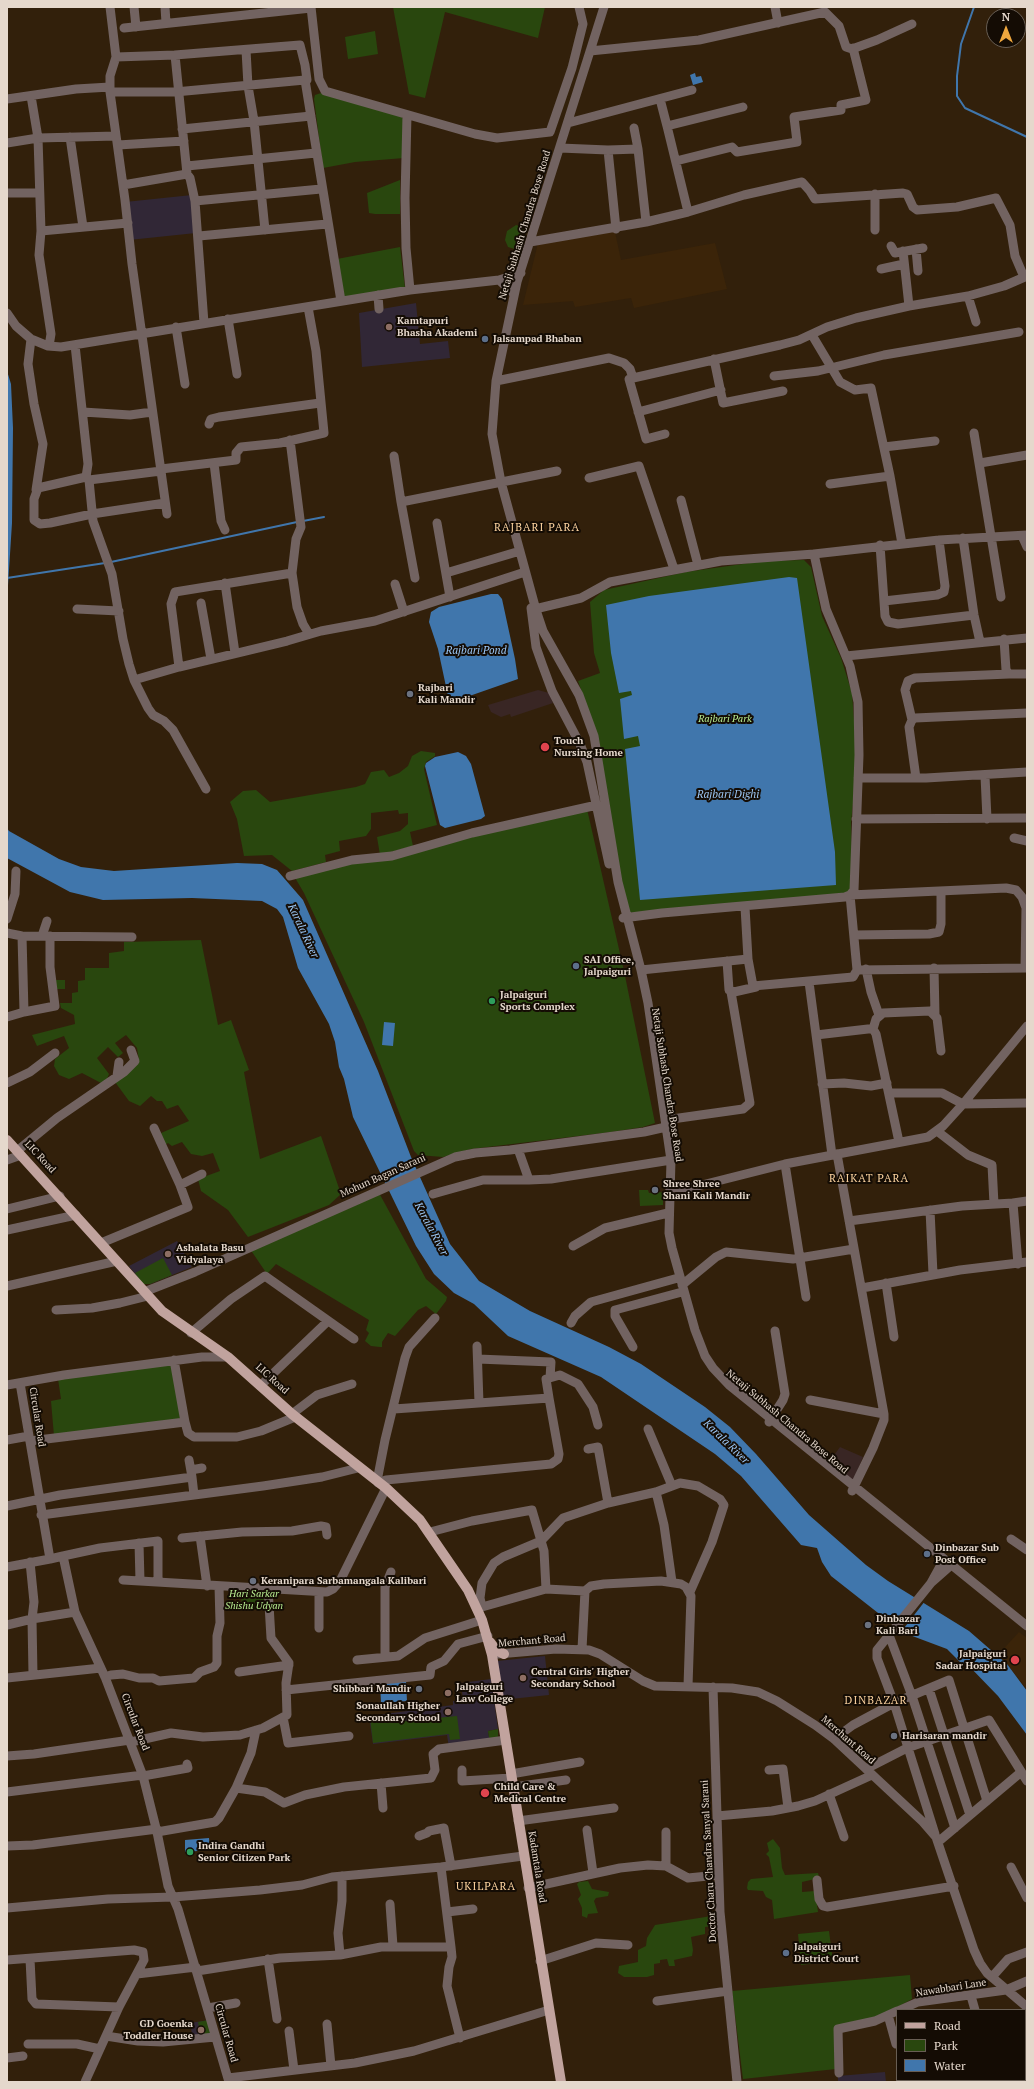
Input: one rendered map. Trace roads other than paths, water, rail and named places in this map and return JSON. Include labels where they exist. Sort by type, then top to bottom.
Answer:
[{"type":"main road","name":"LIC Road","points":[[7,1140],[60,1196],[116,1261],[162,1311],[191,1333],[228,1357],[293,1415],[382,1486],[420,1520],[430,1532],[480,1608],[492,1655]]},
{"type":"main road","points":[[489,1639],[496,1650],[504,1654]]},
{"type":"main road","name":"Kadamtala Road","points":[[492,1655],[560,2082]]},
{"type":"street","points":[[110,7],[116,57],[110,76],[110,90],[152,412],[167,514]]},
{"type":"street","points":[[134,7],[136,26]]},
{"type":"street","points":[[165,7],[166,23]]},
{"type":"street","points":[[124,28],[252,10],[311,7],[319,79],[322,88],[327,92],[487,138],[550,132],[565,134]]},
{"type":"street","points":[[550,132],[572,68],[583,24],[579,7]]},
{"type":"street","name":"Netaji Subhash Chandra Bose Road","points":[[604,7],[514,294],[496,381],[492,434],[501,482],[535,609],[543,631],[583,705],[594,736],[618,882],[643,1005],[665,1128]]},
{"type":"street","points":[[775,7],[778,23]]},
{"type":"street","points":[[590,52],[699,40],[827,12],[831,19],[839,26],[846,47],[853,48],[877,40],[912,24]]},
{"type":"street","points":[[583,24],[598,27]]},
{"type":"street","points":[[116,57],[246,50],[300,44],[321,189],[340,301]]},
{"type":"street","points":[[676,161],[732,147],[737,152],[797,142],[794,118],[841,110],[841,105],[866,100],[853,48]]},
{"type":"street","points":[[246,50],[248,86],[254,121],[265,230]]},
{"type":"street","points":[[175,55],[187,170],[195,201],[204,322]]},
{"type":"street","points":[[7,99],[110,90],[178,91],[319,79]]},
{"type":"street","points":[[568,122],[692,90]]},
{"type":"street","points":[[31,96],[38,138],[41,232],[39,255],[51,334],[49,346]]},
{"type":"street","points":[[660,99],[688,212]]},
{"type":"street","points":[[667,126],[743,107]]},
{"type":"street","points":[[407,115],[405,198],[406,248],[410,290]]},
{"type":"street","points":[[182,129],[311,116]]},
{"type":"street","points":[[634,128],[638,149],[646,222]]},
{"type":"street","points":[[70,137],[83,227]]},
{"type":"street","points":[[7,142],[38,138],[70,137],[117,140],[184,141]]},
{"type":"street","points":[[560,148],[608,150],[638,149]]},
{"type":"street","points":[[608,150],[616,228]]},
{"type":"street","points":[[123,185],[187,170],[258,158],[316,153]]},
{"type":"street","points":[[530,242],[646,222],[688,212],[738,196],[802,182],[815,199],[874,194],[907,194],[913,207],[917,210],[956,207],[996,198],[1010,225],[1015,256],[1025,277],[1004,286],[968,296],[909,306],[856,318],[827,327],[812,335],[780,345],[629,379],[646,439],[665,434]]},
{"type":"street","points":[[195,201],[321,189]]},
{"type":"street","points":[[7,193],[39,193]]},
{"type":"street","points":[[874,194],[875,230]]},
{"type":"street","points":[[41,232],[128,223]]},
{"type":"street","points":[[198,236],[327,224]]},
{"type":"street","points":[[881,269],[905,268],[921,270],[919,248],[895,253],[891,246]]},
{"type":"street","points":[[903,251],[909,306]]},
{"type":"street","points":[[7,313],[16,326],[31,339],[49,346],[75,345],[204,322],[410,290],[500,280],[521,273]]},
{"type":"street","points":[[500,280],[514,294]]},
{"type":"street","points":[[378,295],[378,309]]},
{"type":"street","points":[[968,296],[976,322]]},
{"type":"street","points":[[36,490],[48,484],[236,460],[236,453],[241,447],[290,440],[324,433],[316,351],[308,307]]},
{"type":"street","points":[[228,319],[236,374]]},
{"type":"street","points":[[176,327],[185,384]]},
{"type":"street","points":[[774,376],[831,368],[884,355],[1019,332]]},
{"type":"street","points":[[812,335],[840,382],[848,388],[855,390],[871,388],[890,476],[902,544]]},
{"type":"street","points":[[31,339],[28,364],[34,404],[43,444],[36,490],[34,520],[38,523],[165,503]]},
{"type":"street","points":[[75,345],[94,528],[107,556],[111,571],[123,639],[134,680],[153,715],[170,726],[177,735],[206,789]]},
{"type":"street","points":[[496,381],[609,358],[624,363],[630,369],[634,378]]},
{"type":"street","points":[[714,359],[724,403],[783,391]]},
{"type":"street","points":[[638,412],[721,390]]},
{"type":"street","points":[[209,424],[211,419],[219,417],[320,403]]},
{"type":"street","points":[[82,412],[130,415],[152,412]]},
{"type":"street","points":[[974,433],[1001,597]]},
{"type":"street","points":[[290,440],[301,527],[296,539],[292,573],[297,607],[303,624],[309,634]]},
{"type":"street","points":[[884,447],[935,441]]},
{"type":"street","points":[[980,463],[1027,455]]},
{"type":"street","points":[[394,456],[415,578]]},
{"type":"street","points":[[214,463],[221,523],[225,530]]},
{"type":"street","points":[[589,478],[639,466],[674,569]]},
{"type":"street","points":[[401,502],[557,471]]},
{"type":"street","points":[[830,484],[890,476]]},
{"type":"street","points":[[682,500],[698,565]]},
{"type":"street","points":[[437,523],[450,597]]},
{"type":"street","points":[[535,609],[581,598],[610,582],[674,569],[746,558],[814,554],[963,538],[992,538],[1025,535],[1027,547]]},
{"type":"street","points":[[963,538],[974,615],[980,642]]},
{"type":"street","points":[[884,600],[937,595],[944,592],[945,586],[939,540]]},
{"type":"street","points":[[880,546],[885,619],[890,624],[974,615]]},
{"type":"street","points":[[446,572],[520,551]]},
{"type":"street","points":[[814,554],[826,609],[853,673],[858,702],[856,880],[854,890],[850,895],[854,935],[861,970],[879,1015],[873,1029]]},
{"type":"street","points":[[134,680],[309,634],[366,624],[525,572]]},
{"type":"street","points":[[179,667],[171,604],[173,595],[180,590],[292,573]]},
{"type":"street","points":[[225,583],[235,653]]},
{"type":"street","points":[[395,584],[404,612]]},
{"type":"street","name":"Netaji Subhash Chandra Bose Road","points":[[530,593],[533,627],[542,664],[552,691],[580,744],[587,762],[613,884],[626,918],[642,970],[669,1160],[671,1198],[670,1240],[681,1285]]},
{"type":"street","points":[[201,603],[211,659]]},
{"type":"street","points":[[77,609],[119,611]]},
{"type":"street","points":[[846,656],[1004,639],[1027,638]]},
{"type":"street","points":[[1004,639],[1005,667],[1009,674]]},
{"type":"street","points":[[916,778],[909,727],[912,720],[905,690],[908,681],[915,678],[1027,674]]},
{"type":"street","points":[[912,720],[921,716],[1027,713]]},
{"type":"street","points":[[858,778],[986,776],[1027,772]]},
{"type":"street","points":[[986,776],[987,819]]},
{"type":"street","points":[[290,876],[352,860],[392,856],[472,833],[597,805]]},
{"type":"street","points":[[856,818],[1027,818]]},
{"type":"street","points":[[1014,838],[1027,841]]},
{"type":"street","points":[[7,919],[15,906],[16,871]]},
{"type":"street","points":[[626,918],[845,897],[850,895],[1006,888],[1020,893],[1026,908],[1026,968],[861,970],[853,977],[848,978],[756,987],[732,992],[728,987],[727,961]]},
{"type":"street","points":[[854,935],[929,934],[939,932],[941,892]]},
{"type":"street","points":[[745,907],[750,981],[753,986],[756,987]]},
{"type":"street","points":[[7,1017],[24,1012],[55,1011],[46,936],[48,921]]},
{"type":"street","points":[[7,933],[22,936],[132,937]]},
{"type":"street","points":[[22,936],[24,1012]]},
{"type":"street","points":[[642,970],[748,959]]},
{"type":"street","points":[[934,968],[935,1015],[941,1051]]},
{"type":"street","points":[[809,982],[822,1084],[862,1288],[884,1414],[884,1420],[873,1448],[853,1489]]},
{"type":"street","name":"Mohun Bagan Sarani","points":[[56,1310],[99,1306],[146,1294],[380,1189],[464,1154],[518,1149],[644,1132],[743,1109],[750,1103],[732,992]]},
{"type":"street","points":[[879,1015],[889,1012],[925,1010],[930,1011],[935,1015]]},
{"type":"street","points":[[671,1198],[690,1188],[785,1164],[928,1136],[937,1132],[964,1104],[1027,1026]]},
{"type":"street","points":[[816,1035],[873,1029]]},
{"type":"street","points":[[873,1029],[878,1038],[899,1142]]},
{"type":"street","points":[[7,1160],[19,1153],[57,1118],[117,1076],[135,1061],[131,1050]]},
{"type":"street","points":[[7,1083],[30,1072],[55,1052]]},
{"type":"street","points":[[117,1076],[119,1062]]},
{"type":"street","points":[[822,1084],[844,1083],[871,1086],[887,1083]]},
{"type":"street","points":[[889,1093],[942,1093],[964,1104],[1027,1103]]},
{"type":"street","points":[[101,1243],[192,1207],[180,1185],[154,1128]]},
{"type":"street","points":[[937,1132],[968,1155],[992,1165],[994,1204]]},
{"type":"street","points":[[518,1149],[529,1180]]},
{"type":"street","points":[[433,1194],[483,1180],[529,1180],[669,1160]]},
{"type":"street","points":[[785,1164],[806,1297]]},
{"type":"street","points":[[180,1185],[202,1174]]},
{"type":"street","points":[[670,1187],[690,1188]]},
{"type":"street","name":"Netaji Subhash Chandra Bose Road","points":[[670,1187],[668,1240],[694,1330],[705,1362],[716,1376],[853,1489],[1027,1626]]},
{"type":"street","points":[[7,1209],[60,1196]]},
{"type":"street","points":[[849,1221],[930,1210],[1027,1201]]},
{"type":"street","points":[[862,1288],[933,1274],[1023,1263],[1013,1203]]},
{"type":"street","points":[[930,1210],[933,1274]]},
{"type":"street","points":[[573,1246],[605,1228],[668,1212]]},
{"type":"street","points":[[7,1230],[76,1214]]},
{"type":"street","points":[[633,1347],[615,1316],[615,1310],[681,1285],[716,1257],[726,1252],[800,1259],[854,1249]]},
{"type":"street","points":[[7,1286],[116,1261]]},
{"type":"street","points":[[191,1333],[231,1299],[265,1276],[354,1339]]},
{"type":"street","points":[[886,1283],[894,1337]]},
{"type":"street","points":[[571,1323],[578,1313],[591,1302],[681,1285]]},
{"type":"street","points":[[382,1486],[378,1476],[385,1440],[394,1409],[400,1373],[409,1347],[435,1318]]},
{"type":"street","points":[[260,1386],[328,1321]]},
{"type":"street","points":[[770,1421],[785,1394],[775,1331]]},
{"type":"street","points":[[202,1357],[206,1352],[208,1344]]},
{"type":"street","points":[[477,1346],[479,1403]]},
{"type":"street","points":[[7,1385],[174,1360],[202,1357],[228,1357]]},
{"type":"street","points":[[478,1358],[551,1362],[550,1378]]},
{"type":"street","points":[[174,1360],[184,1422],[188,1433],[194,1437],[237,1437],[261,1431],[293,1415],[317,1395],[352,1384]]},
{"type":"street","points":[[122,1580],[327,1592],[333,1589],[340,1581],[386,1480],[553,1463],[558,1459],[559,1454],[546,1379],[560,1375],[578,1384],[593,1407],[598,1425]]},
{"type":"street","name":"Circular Road","points":[[20,1383],[41,1515],[50,1558]]},
{"type":"street","points":[[394,1409],[549,1398]]},
{"type":"street","points":[[810,1400],[884,1414]]},
{"type":"street","points":[[7,1440],[184,1422]]},
{"type":"street","points":[[648,1429],[672,1486]]},
{"type":"street","points":[[588,1449],[598,1447],[608,1503]]},
{"type":"street","points":[[189,1460],[194,1495]]},
{"type":"street","points":[[7,1506],[39,1499],[191,1473],[202,1468]]},
{"type":"street","points":[[41,1515],[322,1477],[358,1468]]},
{"type":"street","points":[[688,1686],[692,1619],[690,1592],[712,1542],[724,1505],[720,1499],[698,1486],[687,1483],[672,1486],[656,1492],[608,1503],[562,1518],[541,1541],[503,1556],[494,1563],[482,1583],[480,1598],[480,1608],[546,1589],[585,1591],[592,1586],[604,1584],[672,1582],[681,1584],[690,1592]]},
{"type":"street","points":[[81,1492],[83,1509]]},
{"type":"street","points":[[656,1492],[664,1525],[672,1582]]},
{"type":"street","points":[[430,1532],[472,1521],[532,1510],[544,1551],[546,1589]]},
{"type":"street","points":[[182,1538],[247,1532],[292,1531],[321,1526],[326,1527],[327,1535]]},
{"type":"street","name":"Netaji Subhash Chandra Bose Road","points":[[912,1535],[945,1566],[1027,1634]]},
{"type":"street","points":[[200,1536],[207,1586]]},
{"type":"street","points":[[1011,1539],[1027,1550]]},
{"type":"street","points":[[7,1567],[100,1548],[158,1541],[158,1582]]},
{"type":"street","points":[[139,1544],[140,1581]]},
{"type":"street","name":"Circular Road","points":[[63,1556],[75,1612],[105,1677],[131,1741],[143,1776],[157,1830],[168,1886],[197,1969],[215,2037],[229,2080]]},
{"type":"street","points":[[30,1562],[34,1602],[32,1619],[33,1675]]},
{"type":"street","points":[[945,1566],[896,1628],[879,1646],[877,1654],[937,1840],[955,1828],[1020,1773]]},
{"type":"street","points":[[385,1657],[385,1591],[387,1580],[391,1572]]},
{"type":"street","points":[[105,1677],[111,1674],[123,1674],[139,1678],[153,1678],[159,1681],[194,1678],[200,1672],[214,1668],[217,1663],[217,1636],[220,1623],[219,1586]]},
{"type":"street","points":[[7,1756],[34,1754],[131,1741],[171,1733],[215,1737],[240,1735],[256,1730],[288,1714],[286,1690],[289,1661],[271,1638],[268,1588]]},
{"type":"street","points":[[582,1649],[585,1591]]},
{"type":"street","points":[[318,1628],[319,1592]]},
{"type":"street","points":[[7,1625],[75,1612]]},
{"type":"street","points":[[357,1660],[403,1654],[425,1638],[482,1620]]},
{"type":"street","points":[[889,1635],[912,1696],[955,1828]]},
{"type":"street","points":[[286,1690],[430,1674],[431,1667],[444,1661],[458,1644],[489,1639]]},
{"type":"street","name":"Merchant Road","points":[[492,1655],[551,1649],[582,1649],[600,1654],[632,1675],[655,1686],[744,1689],[758,1692],[796,1712],[834,1739],[922,1822],[937,1840],[954,1886],[974,1950],[980,1962],[992,1977],[1027,2007]]},
{"type":"street","points":[[239,1672],[289,1665]]},
{"type":"street","points":[[7,1678],[101,1668]]},
{"type":"street","points":[[834,1739],[853,1726],[894,1703],[949,1680],[963,1729],[987,1801]]},
{"type":"street","name":"Doctor Charu Chandra Sanyal Sarani","points":[[713,1687],[718,1875],[737,2082]]},
{"type":"street","points":[[929,1689],[970,1815]]},
{"type":"street","points":[[283,1717],[288,1743],[349,1736]]},
{"type":"street","points":[[717,1816],[788,1808],[810,1803],[869,1772],[908,1748],[989,1720],[1020,1773],[1027,1780]]},
{"type":"street","points":[[7,1846],[33,1845],[215,1822],[219,1818],[236,1788],[251,1753],[256,1730]]},
{"type":"street","points":[[236,1788],[265,1792],[284,1803],[305,1795],[344,1787],[431,1778],[435,1770],[433,1754],[439,1748],[506,1740]]},
{"type":"street","points":[[512,1780],[580,1762]]},
{"type":"street","points":[[7,1792],[143,1776],[188,1768],[187,1764]]},
{"type":"street","points":[[768,1770],[784,1769],[788,1808]]},
{"type":"street","points":[[462,1770],[462,1781],[566,1780]]},
{"type":"street","points":[[381,1783],[383,1808]]},
{"type":"street","points":[[829,1794],[844,1837]]},
{"type":"street","points":[[518,1821],[614,1808]]},
{"type":"street","points":[[419,1836],[427,1833],[428,1831],[448,1827],[451,1866]]},
{"type":"street","points":[[587,1830],[593,1873]]},
{"type":"street","points":[[666,1832],[666,1866]]},
{"type":"street","points":[[7,1908],[108,1899],[173,1897],[260,1890],[302,1885],[325,1878],[451,1866],[523,1856]]},
{"type":"street","points":[[528,1888],[593,1873],[648,1865],[666,1866],[688,1878],[718,1875]]},
{"type":"street","points":[[441,1867],[452,1957],[449,1967],[447,1986],[460,2038]]},
{"type":"street","points":[[1011,1867],[1027,1898]]},
{"type":"street","points":[[340,1956],[338,1933],[342,1901],[342,1876]]},
{"type":"street","points":[[817,1880],[819,1899],[822,1906],[827,1908],[954,1886]]},
{"type":"street","points":[[390,1904],[393,1946]]},
{"type":"street","points":[[447,1912],[473,1909]]},
{"type":"street","points":[[540,1961],[596,1943],[628,1945]]},
{"type":"street","points":[[137,1974],[197,1969],[268,1959],[340,1956],[393,1946],[451,1947]]},
{"type":"street","points":[[7,1960],[140,1950],[143,1952],[144,1957],[137,1974],[119,2007],[85,2082]]},
{"type":"street","points":[[992,1977],[1008,1959],[1027,1952]]},
{"type":"street","points":[[30,1959],[32,1999],[36,2004],[119,2007]]},
{"type":"street","points":[[268,1959],[277,2019]]},
{"type":"street","name":"Nawabbari Lane","points":[[902,2009],[918,2002],[971,1996],[1006,1990],[1027,1981]]},
{"type":"street","points":[[657,2001],[728,1991]]},
{"type":"street","points":[[971,1996],[975,2009]]},
{"type":"street","points":[[208,2008],[236,2003]]},
{"type":"street","points":[[229,2080],[331,2066],[414,2052],[549,2010]]},
{"type":"street","points":[[839,2074],[838,2029],[875,2021],[893,2013],[896,2044]]},
{"type":"street","points":[[327,2024],[331,2066]]},
{"type":"street","points":[[289,2031],[294,2070]]},
{"type":"street","points":[[106,2036],[138,2041],[163,2042],[215,2037]]},
{"type":"street","points":[[28,2044],[77,2044],[100,2048]]},
{"type":"street","points":[[7,2058],[23,2056]]},
{"type":"water","points":[[695,73],[696,77],[701,76],[703,82],[693,85],[690,75]]},
{"type":"water","points":[[7,371],[11,384],[13,428],[12,523],[7,601]]},
{"type":"water","name":"Rajbari Dighi","points":[[789,577],[797,578],[835,852],[836,885],[640,900],[625,749],[640,746],[638,736],[624,739],[620,699],[632,695],[631,691],[619,693],[611,653],[606,605],[649,596]]},
{"type":"water","name":"Rajbari Pond","points":[[491,594],[498,594],[502,599],[518,679],[458,700],[452,699],[448,696],[438,649],[429,622],[431,612],[439,607]]},
{"type":"water","points":[[458,752],[466,756],[471,764],[485,816],[481,819],[445,828],[440,825],[425,766],[426,763],[435,757]]},
{"type":"water","name":"Karala River","points":[[7,828],[9,831],[59,859],[81,867],[114,871],[237,863],[262,864],[277,870],[303,900],[378,1071],[411,1157],[450,1244],[479,1281],[530,1311],[609,1347],[641,1364],[705,1407],[730,1427],[756,1454],[809,1515],[866,1565],[888,1581],[969,1631],[1007,1664],[1027,1691],[1027,1735],[998,1696],[967,1664],[961,1663],[947,1649],[907,1634],[831,1576],[822,1562],[817,1548],[801,1545],[741,1476],[715,1454],[601,1377],[508,1336],[474,1304],[454,1293],[434,1274],[416,1246],[353,1117],[344,1079],[339,1067],[335,1042],[329,1024],[298,968],[283,917],[277,909],[262,901],[192,898],[103,900],[70,892],[7,858]]},
{"type":"water","points":[[384,1022],[395,1023],[393,1046],[382,1045]]},
{"type":"water","points":[[406,1681],[407,1701],[381,1703],[380,1683]]},
{"type":"water","points":[[209,1838],[210,1850],[185,1852],[185,1840]]},
{"type":"waterway","points":[[974,7],[961,44],[957,76],[957,96],[965,108],[1027,137]]},
{"type":"waterway","points":[[303,521],[324,517]]},
{"type":"waterway","points":[[111,562],[297,522]]},
{"type":"waterway","points":[[7,578],[105,563]]},
{"type":"place","name":"Kamtapuri Bhasha Akademi","points":[[389,327]]},
{"type":"place","name":"Jalsampad Bhaban","points":[[485,339]]},
{"type":"place","name":"Rajbari Kali Mandir","points":[[410,694]]},
{"type":"place","name":"Touch Nursing Home","points":[[545,747]]},
{"type":"place","name":"SAI Office, Jalpaiguri","points":[[576,966]]},
{"type":"place","name":"Jalpaiguri Sports Complex","points":[[492,1001]]},
{"type":"place","name":"Shree Shree Shani Kali Mandir","points":[[655,1190]]},
{"type":"place","name":"Ashalata Basu Vidyalaya","points":[[168,1254]]},
{"type":"place","name":"Dinbazar Sub Post Office","points":[[927,1554]]},
{"type":"place","name":"Keranipara Sarbamangala Kalibari","points":[[253,1581]]},
{"type":"place","name":"Dinbazar Kali Bari","points":[[868,1625]]},
{"type":"place","name":"Jalpaiguri Sadar Hospital","points":[[1015,1660]]},
{"type":"place","name":"Central Girls' Higher Secondary School","points":[[523,1678]]},
{"type":"place","name":"Shibbari Mandir","points":[[419,1689]]},
{"type":"place","name":"Jalpaiguri Law College","points":[[448,1693]]},
{"type":"place","name":"Sonaullah Higher Secondary School","points":[[448,1712]]},
{"type":"place","name":"Harisaran mandir","points":[[894,1736]]},
{"type":"place","name":"Child Care & Medical Centre","points":[[485,1793]]},
{"type":"place","name":"Indira Gandhi Senior Citizen Park","points":[[190,1852]]},
{"type":"place","name":"Jalpaiguri District Court","points":[[786,1953]]},
{"type":"place","name":"GD Goenka Toddler House","points":[[201,2030]]},
{"type":"district","name":"RAJBARI PARA","points":[[537,528]]},
{"type":"district","name":"RAIKAT PARA","points":[[869,1179]]},
{"type":"district","name":"DINBAZAR","points":[[876,1701]]},
{"type":"district","name":"UKILPARA","points":[[486,1887]]},
{"type":"park label","name":"Rajbari Park","points":[[725,719]]},
{"type":"park label","name":"Hari Sarkar Shishu Udyan","points":[[254,1600]]}]
